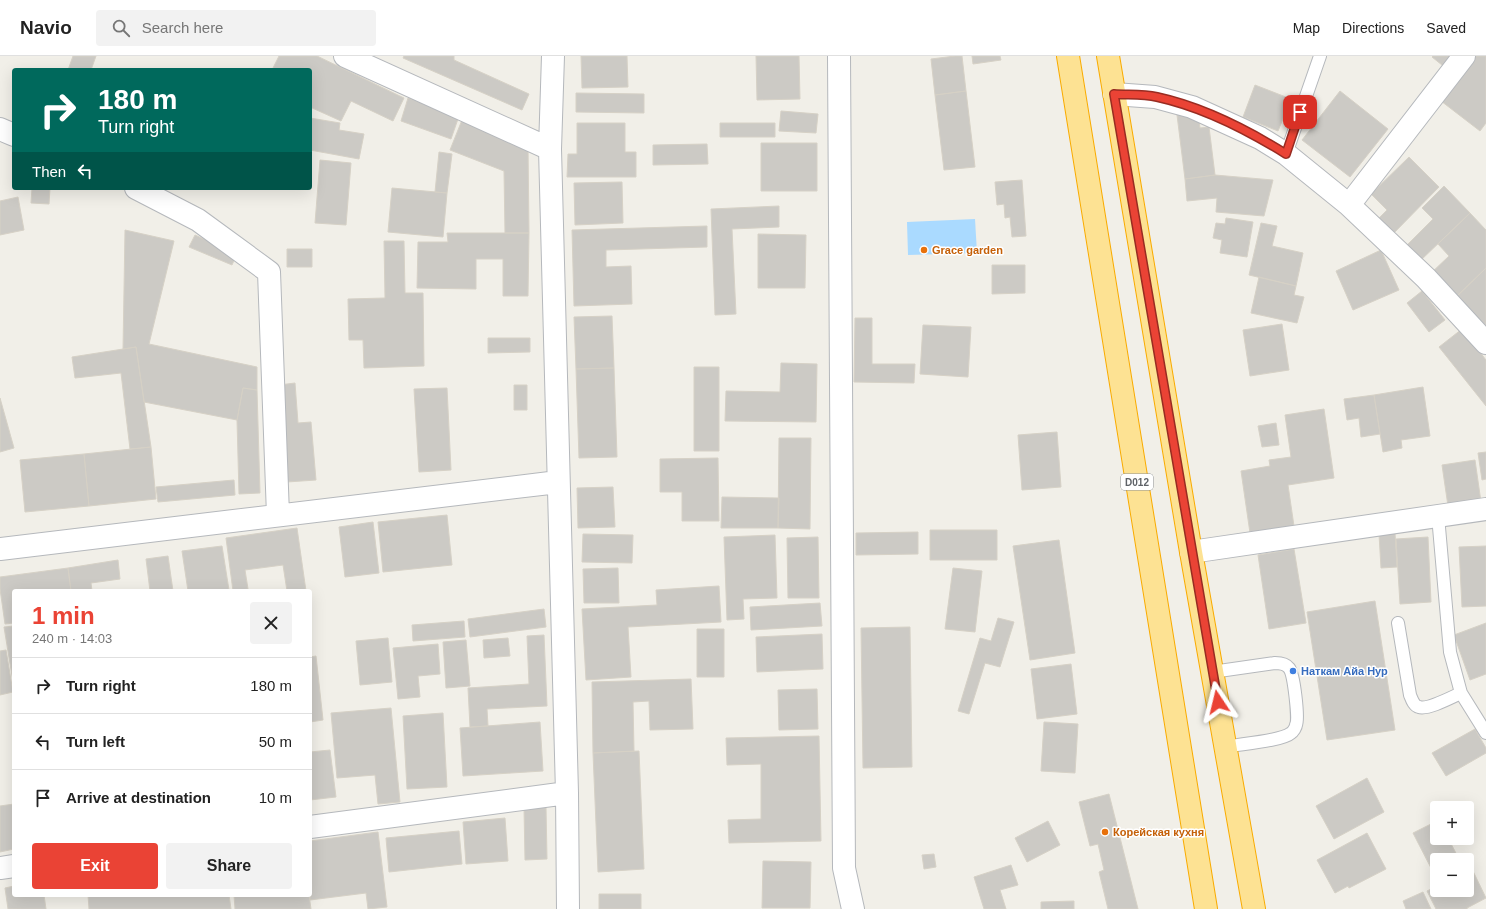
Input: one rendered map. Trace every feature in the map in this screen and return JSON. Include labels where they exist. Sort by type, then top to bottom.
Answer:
[{"type":"highway","name":"D012","points":[[1068,56],[1206,909]]},
{"type":"highway","points":[[1108,56],[1191,552],[1254,909]]},
{"type":"street","points":[[345,56],[550,149]]},
{"type":"street","points":[[553,56],[550,149],[567,793],[568,909]]},
{"type":"street","points":[[838,56],[844,868],[853,909]]},
{"type":"street","points":[[1349,206],[1464,56]]},
{"type":"street","points":[[1114,94],[1155,97],[1192,107],[1260,138],[1286,154],[1349,206],[1426,278],[1486,343]]},
{"type":"street","points":[[0,129],[12,134]]},
{"type":"street","points":[[140,190],[198,220],[269,272],[278,515]]},
{"type":"street","points":[[0,549],[558,482]]},
{"type":"street","points":[[1191,552],[1486,509]]},
{"type":"street","points":[[312,827],[567,793]]},
{"type":"street","points":[[0,868],[12,866]]},
{"type":"lane","points":[[1286,154],[1320,56]]},
{"type":"lane","points":[[1438,516],[1450,652],[1461,693],[1486,733]]},
{"type":"lane","points":[[1398,624],[1410,696],[1413,703],[1420,707],[1428,707],[1461,693]]},
{"type":"lane","points":[[1212,672],[1275,663],[1283,664],[1289,668],[1292,677],[1298,714],[1297,725],[1291,733],[1282,738],[1225,746]]},
{"type":"water","points":[[975,219],[977,253],[908,255],[907,222]]},
{"type":"building","points":[[73,56],[96,56],[92,68],[69,68]]},
{"type":"building","points":[[279,56],[317,56],[404,98],[393,121],[351,101],[341,121],[312,108],[312,68],[273,68]]},
{"type":"building","points":[[404,56],[454,56],[454,60],[529,94],[522,110],[403,58]]},
{"type":"building","points":[[581,56],[627,56],[628,87],[582,88]]},
{"type":"building","points":[[756,56],[799,56],[800,99],[757,100]]},
{"type":"building","points":[[962,56],[966,91],[935,95],[931,59]]},
{"type":"building","points":[[972,56],[1000,56],[1001,60],[973,64]]},
{"type":"building","points":[[1458,56],[1447,69],[1432,57]]},
{"type":"building","points":[[1471,56],[1486,56],[1486,123],[1480,131],[1441,101]]},
{"type":"building","points":[[1255,85],[1291,99],[1278,131],[1243,117]]},
{"type":"building","points":[[966,91],[975,167],[944,170],[935,95]]},
{"type":"building","points":[[1340,91],[1388,129],[1350,177],[1302,140]]},
{"type":"building","points":[[576,93],[644,94],[644,113],[576,112]]},
{"type":"building","points":[[408,98],[459,116],[451,139],[401,121]]},
{"type":"building","points":[[781,111],[818,114],[816,133],[779,131]]},
{"type":"building","points":[[1198,113],[1200,128],[1209,127],[1215,175],[1185,179],[1177,115]]},
{"type":"building","points":[[312,118],[340,123],[339,130],[364,134],[359,159],[312,150]]},
{"type":"building","points":[[462,120],[528,146],[529,233],[505,233],[504,171],[450,150]]},
{"type":"building","points":[[577,123],[625,123],[625,152],[636,152],[636,177],[567,177],[568,154],[577,154]]},
{"type":"building","points":[[720,123],[775,123],[775,137],[720,137]]},
{"type":"building","points":[[761,143],[817,143],[817,191],[761,191]]},
{"type":"building","points":[[707,144],[708,164],[653,165],[653,145]]},
{"type":"building","points":[[439,152],[452,154],[447,193],[435,192]]},
{"type":"building","points":[[1409,157],[1439,187],[1390,237],[1375,222],[1387,210],[1371,194]]},
{"type":"building","points":[[320,160],[351,163],[346,225],[315,223]]},
{"type":"building","points":[[1215,175],[1273,180],[1264,216],[1216,212],[1217,198],[1187,201],[1185,179]]},
{"type":"building","points":[[1022,180],[1026,236],[1012,237],[1010,217],[1005,218],[1004,204],[997,205],[995,182]]},
{"type":"building","points":[[622,182],[623,223],[575,225],[574,183]]},
{"type":"building","points":[[1444,186],[1470,213],[1419,262],[1405,247],[1433,219],[1422,208]]},
{"type":"building","points":[[392,188],[447,193],[443,237],[388,232]]},
{"type":"building","points":[[32,190],[50,190],[49,204],[31,203]]},
{"type":"building","points":[[18,197],[24,230],[0,235],[0,201]]},
{"type":"building","points":[[779,206],[779,227],[732,229],[736,314],[715,315],[711,209]]},
{"type":"building","points":[[1470,213],[1486,230],[1486,268],[1453,300],[1429,275],[1449,256],[1438,244]]},
{"type":"building","points":[[1226,218],[1253,222],[1247,257],[1220,253],[1222,240],[1213,238],[1216,223],[1225,224]]},
{"type":"building","points":[[1261,223],[1277,226],[1272,246],[1303,253],[1296,286],[1249,275]]},
{"type":"building","points":[[707,226],[707,247],[606,250],[606,267],[631,266],[632,304],[574,306],[572,230]]},
{"type":"building","points":[[125,230],[174,241],[149,344],[257,367],[257,390],[243,388],[237,420],[144,402],[136,347],[123,349]]},
{"type":"building","points":[[447,233],[529,233],[528,296],[503,296],[503,259],[476,259],[476,289],[417,288],[418,242],[448,242]]},
{"type":"building","points":[[758,234],[806,235],[805,288],[758,288]]},
{"type":"building","points":[[195,235],[237,254],[232,265],[189,247]]},
{"type":"building","points":[[384,241],[404,241],[405,293],[423,293],[424,366],[364,368],[363,340],[349,340],[348,299],[385,298]]},
{"type":"building","points":[[287,249],[312,249],[312,267],[287,267]]},
{"type":"building","points":[[1381,250],[1399,290],[1353,310],[1336,271]]},
{"type":"building","points":[[992,265],[1025,265],[1025,293],[992,294]]},
{"type":"building","points":[[1486,268],[1486,333],[1453,300]]},
{"type":"building","points":[[1259,277],[1296,286],[1294,295],[1304,297],[1297,323],[1251,313]]},
{"type":"building","points":[[1422,291],[1445,320],[1429,332],[1407,303]]},
{"type":"building","points":[[612,316],[614,368],[576,369],[574,317]]},
{"type":"building","points":[[855,318],[872,318],[872,364],[915,364],[914,383],[854,382]]},
{"type":"building","points":[[1282,324],[1289,370],[1250,376],[1243,330]]},
{"type":"building","points":[[923,325],[971,327],[968,377],[920,374]]},
{"type":"building","points":[[1462,329],[1486,360],[1486,406],[1439,347]]},
{"type":"building","points":[[488,338],[530,338],[530,352],[488,353]]},
{"type":"building","points":[[136,347],[151,447],[130,449],[121,373],[75,378],[72,357]]},
{"type":"building","points":[[781,363],[817,364],[816,422],[725,421],[726,391],[780,392]]},
{"type":"building","points":[[694,367],[719,367],[719,451],[694,451]]},
{"type":"building","points":[[614,368],[617,457],[579,458],[576,369]]},
{"type":"building","points":[[295,383],[298,423],[311,422],[316,480],[287,482],[279,385]]},
{"type":"building","points":[[514,385],[527,385],[527,410],[514,410]]},
{"type":"building","points":[[1423,387],[1430,436],[1401,440],[1402,448],[1383,452],[1374,395]]},
{"type":"building","points":[[243,388],[257,390],[260,493],[239,494],[237,420]]},
{"type":"building","points":[[447,388],[451,470],[419,472],[414,389]]},
{"type":"building","points":[[1374,395],[1380,434],[1361,437],[1359,418],[1347,420],[1344,399]]},
{"type":"building","points":[[0,398],[14,448],[0,452]]},
{"type":"building","points":[[1324,409],[1334,478],[1288,485],[1294,526],[1250,533],[1241,471],[1270,466],[1269,460],[1291,457],[1285,415]]},
{"type":"building","points":[[1276,423],[1279,445],[1262,447],[1258,426]]},
{"type":"building","points":[[1057,432],[1061,487],[1022,490],[1018,435]]},
{"type":"building","points":[[779,438],[811,438],[810,529],[778,528]]},
{"type":"building","points":[[151,447],[156,499],[89,506],[84,454]]},
{"type":"building","points":[[1486,452],[1486,479],[1482,480],[1478,453]]},
{"type":"building","points":[[84,454],[89,506],[25,512],[20,460]]},
{"type":"building","points":[[718,458],[719,521],[682,521],[682,492],[660,492],[660,459]]},
{"type":"building","points":[[1475,460],[1481,502],[1448,506],[1442,465]]},
{"type":"building","points":[[234,480],[235,495],[158,502],[156,487]]},
{"type":"building","points":[[613,487],[615,527],[578,528],[577,488]]},
{"type":"building","points":[[722,497],[779,498],[778,528],[721,528]]},
{"type":"building","points":[[447,515],[452,565],[383,572],[378,522]]},
{"type":"building","points":[[373,522],[379,573],[345,577],[339,527]]},
{"type":"building","points":[[297,528],[306,589],[287,589],[283,565],[245,570],[248,589],[233,589],[226,538]]},
{"type":"building","points":[[930,530],[997,530],[997,560],[930,560]]},
{"type":"building","points":[[918,532],[918,554],[856,555],[856,533]]},
{"type":"building","points":[[1395,533],[1397,567],[1381,568],[1379,534]]},
{"type":"building","points":[[583,534],[633,535],[632,563],[582,562]]},
{"type":"building","points":[[775,535],[777,598],[743,599],[744,619],[727,620],[724,537]]},
{"type":"building","points":[[818,537],[819,598],[788,598],[787,538]]},
{"type":"building","points":[[1428,537],[1431,602],[1400,604],[1396,539]]},
{"type":"building","points":[[1059,540],[1075,653],[1030,660],[1013,546]]},
{"type":"building","points":[[222,546],[229,589],[188,589],[182,551]]},
{"type":"building","points":[[1486,546],[1486,606],[1462,607],[1459,547]]},
{"type":"building","points":[[1294,549],[1306,623],[1269,629],[1258,555]]},
{"type":"building","points":[[168,556],[173,589],[150,589],[146,559]]},
{"type":"building","points":[[118,560],[120,579],[91,583],[92,589],[71,589],[68,568]]},
{"type":"building","points":[[68,568],[71,589],[12,589],[12,623],[5,624],[0,589],[0,577]]},
{"type":"building","points":[[618,568],[619,603],[584,603],[583,569]]},
{"type":"building","points":[[953,568],[982,571],[975,632],[945,629]]},
{"type":"building","points":[[719,586],[721,622],[628,627],[631,677],[586,680],[582,609],[657,605],[656,590]]},
{"type":"building","points":[[1375,601],[1395,730],[1327,740],[1307,612]]},
{"type":"building","points":[[820,603],[822,626],[751,630],[750,607]]},
{"type":"building","points":[[544,609],[546,627],[470,637],[468,619]]},
{"type":"building","points":[[998,618],[1014,622],[1000,667],[985,663],[969,714],[958,711],[980,638],[991,641]]},
{"type":"building","points":[[464,621],[465,637],[413,641],[412,625]]},
{"type":"building","points":[[1486,623],[1486,674],[1470,680],[1454,635]]},
{"type":"building","points":[[12,626],[12,676],[4,627]]},
{"type":"building","points":[[910,627],[912,767],[863,768],[861,628]]},
{"type":"building","points":[[697,629],[724,629],[724,677],[697,677]]},
{"type":"building","points":[[822,634],[823,669],[757,672],[756,637]]},
{"type":"building","points":[[544,635],[547,706],[487,709],[488,726],[470,727],[468,688],[529,684],[527,636]]},
{"type":"building","points":[[388,638],[392,682],[360,685],[356,641]]},
{"type":"building","points":[[508,638],[510,656],[484,658],[483,640]]},
{"type":"building","points":[[466,640],[470,686],[446,688],[443,642]]},
{"type":"building","points":[[438,644],[440,674],[418,676],[420,697],[398,699],[393,648]]},
{"type":"building","points":[[6,650],[12,692],[0,695],[0,651]]},
{"type":"building","points":[[316,656],[323,720],[312,722],[312,657]]},
{"type":"building","points":[[1071,664],[1077,714],[1037,719],[1031,669]]},
{"type":"building","points":[[691,679],[693,729],[650,730],[649,701],[633,702],[634,751],[593,753],[592,682]]},
{"type":"building","points":[[817,689],[818,729],[779,730],[778,690]]},
{"type":"building","points":[[391,708],[400,802],[378,804],[375,775],[337,778],[331,713]]},
{"type":"building","points":[[443,713],[447,787],[407,789],[403,716]]},
{"type":"building","points":[[540,722],[543,771],[463,776],[460,728]]},
{"type":"building","points":[[1044,722],[1078,724],[1075,773],[1041,771]]},
{"type":"building","points":[[1475,729],[1486,748],[1486,753],[1446,776],[1432,753]]},
{"type":"building","points":[[819,736],[821,841],[729,843],[728,820],[761,819],[761,764],[727,765],[726,738]]},
{"type":"building","points":[[330,750],[336,797],[312,800],[312,752]]},
{"type":"building","points":[[639,751],[644,869],[598,872],[593,753]]},
{"type":"building","points":[[1367,778],[1384,812],[1334,839],[1316,806]]},
{"type":"building","points":[[1109,794],[1138,909],[1108,909],[1099,872],[1104,870],[1098,844],[1090,846],[1079,802]]},
{"type":"building","points":[[12,804],[12,849],[0,852],[0,806]]},
{"type":"building","points":[[546,807],[547,859],[525,860],[524,808]]},
{"type":"building","points":[[505,818],[508,861],[466,864],[463,822]]},
{"type":"building","points":[[1048,821],[1060,845],[1027,862],[1015,838]]},
{"type":"building","points":[[1430,824],[1430,845],[1452,845],[1456,853],[1430,853],[1430,866],[1413,833]]},
{"type":"building","points":[[459,831],[462,864],[389,872],[386,838]]},
{"type":"building","points":[[378,832],[387,907],[368,909],[366,893],[310,900],[310,897],[312,897],[312,841]]},
{"type":"building","points":[[1367,833],[1386,869],[1349,888],[1348,886],[1335,893],[1317,860]]},
{"type":"building","points":[[934,854],[936,867],[924,869],[922,855]]},
{"type":"building","points":[[763,861],[811,862],[810,908],[762,908]]},
{"type":"building","points":[[1011,865],[1018,885],[1000,890],[1006,909],[984,909],[974,877]]},
{"type":"building","points":[[1474,873],[1486,898],[1467,909],[1436,909],[1430,897],[1474,897]]},
{"type":"building","points":[[12,886],[12,897],[44,897],[46,909],[8,909],[5,888]]},
{"type":"building","points":[[1430,890],[1430,897],[1427,891]]},
{"type":"building","points":[[1423,892],[1431,909],[1406,909],[1403,901]]},
{"type":"building","points":[[599,894],[641,894],[641,909],[599,909]]},
{"type":"building","points":[[88,897],[229,897],[231,909],[89,909]]},
{"type":"building","points":[[234,897],[309,897],[311,909],[235,909]]},
{"type":"building","points":[[1074,901],[1074,909],[1041,909],[1041,902]]},
{"type":"place","name":"Grace garden","points":[[924,250]]},
{"type":"place","name":"Наткам Айа Нур","points":[[1293,671]]},
{"type":"place","name":"Корейская кухня","points":[[1105,832]]},
{"type":"route","points":[[1218,702],[1191,552],[1114,94],[1155,97],[1192,107],[1232,124],[1260,138],[1286,154],[1300,112]]}]
